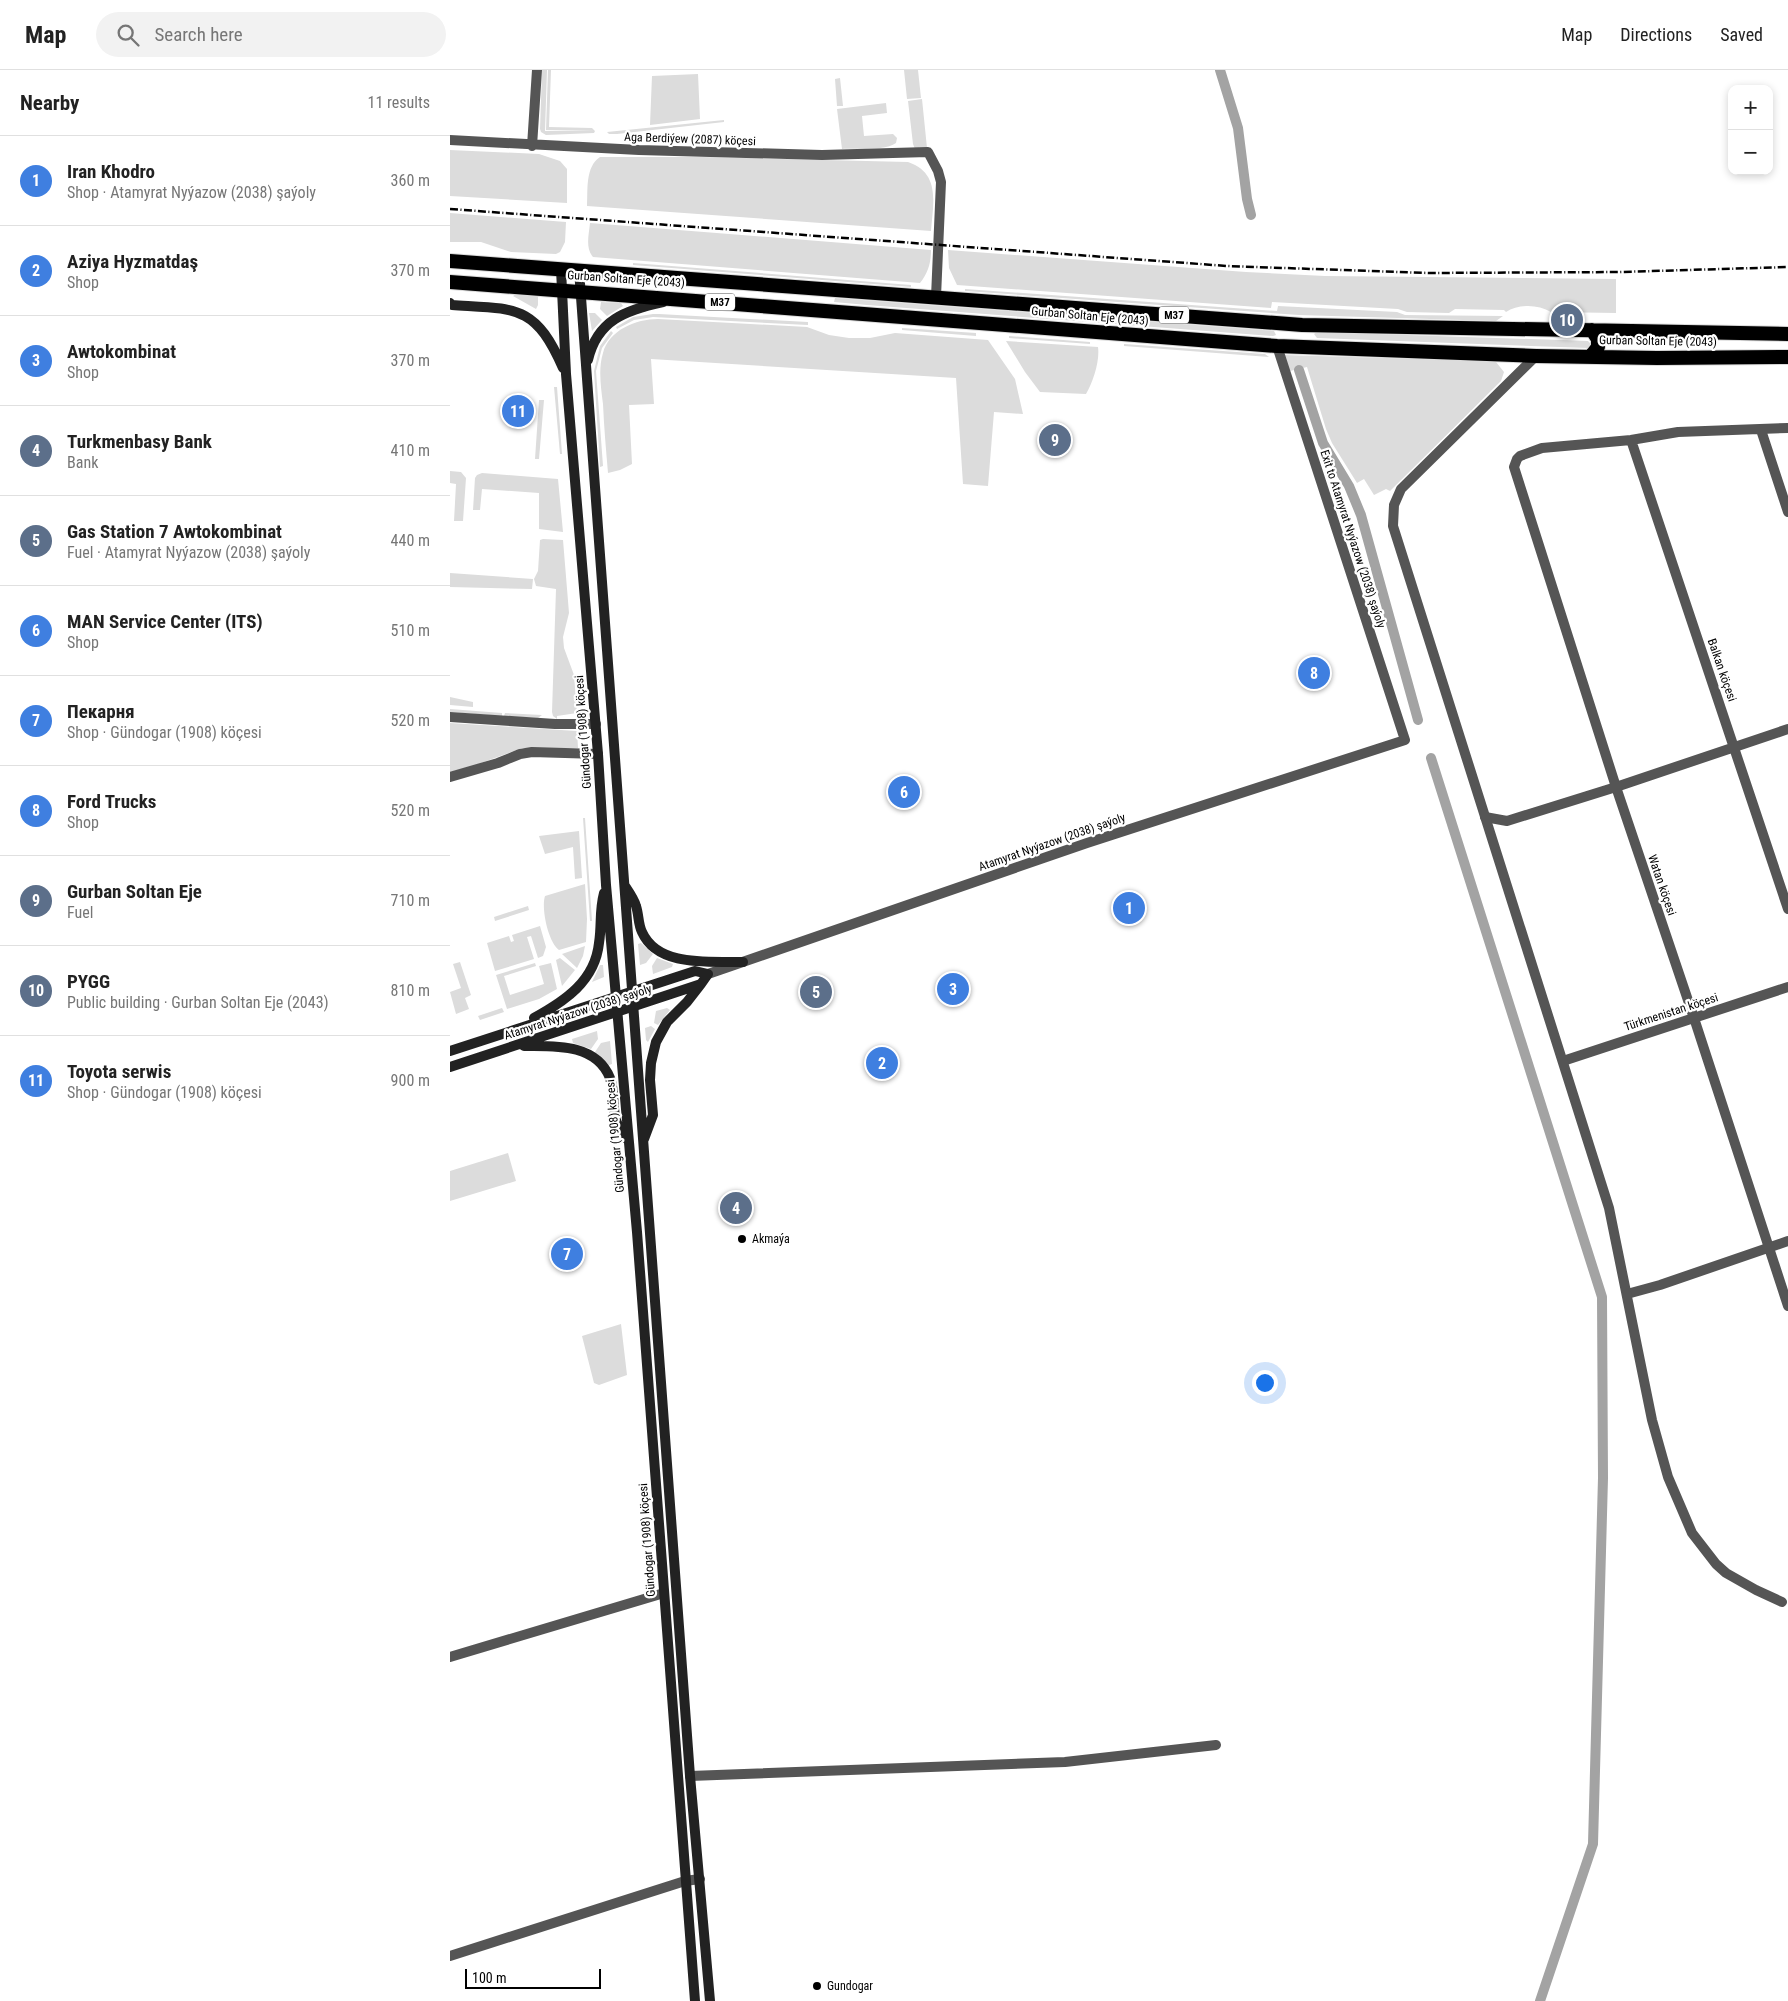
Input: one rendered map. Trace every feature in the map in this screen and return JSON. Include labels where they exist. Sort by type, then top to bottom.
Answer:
[{"type":"highway","name":"Gurban Soltan Eje (2043)","points":[[450,261],[1302,325],[1788,334]]},
{"type":"highway","name":"Gurban Soltan Eje (2043)","points":[[450,282],[678,298],[1277,346],[1536,356],[1658,358],[1788,357]]},
{"type":"highway","points":[[1591,356],[1598,348],[1598,339],[1592,330]]},
{"type":"highway","points":[[1656,332],[1652,341],[1652,349],[1658,358]]},
{"type":"main road","name":"Gündogar (1908) köçesi","points":[[561,269],[566,374],[596,724],[606,885],[638,1251],[695,2001]]},
{"type":"main road","name":"Gündogar (1908) köçesi","points":[[579,270],[690,1776],[710,2001]]},
{"type":"main road","points":[[586,371],[591,347],[609,323],[619,315],[634,309],[678,298]]},
{"type":"main road","points":[[451,304],[498,308],[526,316],[546,334],[566,374]]},
{"type":"main road","points":[[596,724],[612,724]]},
{"type":"main road","points":[[624,884],[636,905],[642,934],[652,946],[661,952],[680,959],[743,962]]},
{"type":"main road","points":[[510,1031],[558,1005],[569,997],[586,979],[595,960],[599,943],[600,909],[606,885]]},
{"type":"main road","name":"Atamyrat Nyýazow (2038) şaýoly","points":[[450,1051],[695,971],[708,974]]},
{"type":"main road","points":[[643,1142],[653,1115],[650,1080],[651,1063],[656,1042],[674,1014],[687,1002],[708,974]]},
{"type":"main road","name":"Atamyrat Nyýazow (2038) şaýoly","points":[[450,1067],[701,984]]},
{"type":"main road","points":[[513,1047],[571,1048],[582,1051],[598,1061],[610,1078],[616,1119],[628,1146]]},
{"type":"main road","points":[[664,1593],[676,1591]]},
{"type":"street","points":[[532,146],[537,70]]},
{"type":"street","name":"Aga Berdiýew (2087) köçesi","points":[[450,140],[532,146],[822,155],[928,152],[938,171],[941,182],[936,297]]},
{"type":"street","name":"Exit to Atamyrat Nyýazow (2038) şaýoly","points":[[1277,346],[1405,740]]},
{"type":"street","points":[[1536,356],[1402,490],[1397,497],[1392,511],[1393,526],[1609,1208],[1659,1446],[1674,1491],[1692,1532],[1703,1549],[1726,1572],[1756,1590],[1782,1602]]},
{"type":"street","points":[[1631,440],[1678,432],[1788,428]]},
{"type":"street","points":[[1761,430],[1788,512]]},
{"type":"street","name":"Watan köçesi","points":[[1631,440],[1533,450],[1517,459],[1514,471],[1616,787],[1788,1306]]},
{"type":"street","name":"Balkan köçesi","points":[[1631,440],[1788,909]]},
{"type":"street","points":[[450,717],[596,724]]},
{"type":"street","points":[[1485,817],[1507,821],[1616,787],[1788,729]]},
{"type":"street","name":"Atamyrat Nyýazow (2038) şaýoly","points":[[708,974],[1087,843],[1405,740]]},
{"type":"street","points":[[450,777],[498,763],[520,754],[537,752],[598,754]]},
{"type":"street","name":"Türkmenistan köçesi","points":[[1563,1061],[1788,987]]},
{"type":"street","points":[[1627,1294],[1660,1285],[1788,1241]]},
{"type":"street","points":[[450,1657],[664,1593]]},
{"type":"street","points":[[690,1776],[1065,1762],[1216,1745]]},
{"type":"street","points":[[450,1956],[685,1881],[700,1879]]},
{"type":"shaded area","points":[[542,70],[547,70],[545,131],[595,131],[594,133],[546,135],[541,132]]},
{"type":"shaded area","points":[[548,70],[551,70],[549,127],[592,128],[595,131],[546,130]]},
{"type":"shaded area","points":[[904,70],[918,70],[921,98],[907,99]]},
{"type":"shaded area","points":[[698,74],[700,119],[650,125],[652,76]]},
{"type":"shaded area","points":[[840,78],[843,106],[837,106],[835,79]]},
{"type":"shaded area","points":[[922,99],[927,148],[915,149],[908,101]]},
{"type":"shaded area","points":[[886,103],[887,113],[862,116],[864,136],[893,134],[897,138],[896,143],[891,146],[878,148],[842,149],[837,109]]},
{"type":"shaded area","points":[[724,120],[724,122],[617,134],[609,134],[607,132]]},
{"type":"shaded area","points":[[450,150],[539,154],[560,161],[567,169],[567,203],[450,196]]},
{"type":"shaded area","points":[[600,157],[703,157],[908,162],[919,167],[926,174],[933,190],[931,231],[587,206],[590,173],[595,161]]},
{"type":"shaded area","points":[[450,213],[566,222],[565,242],[560,252],[556,254],[511,252],[481,242],[450,242]]},
{"type":"shaded area","points":[[590,223],[931,250],[931,255],[927,272],[920,283],[593,257],[588,245]]},
{"type":"shaded area","points":[[948,250],[1325,276],[1616,279],[1616,313],[1551,312],[1534,306],[1522,306],[1506,312],[1504,310],[1455,309],[1449,313],[1407,312],[1398,309],[1272,302],[1271,308],[957,285],[949,268]]},
{"type":"shaded area","points":[[633,263],[911,285],[911,287],[633,265]]},
{"type":"shaded area","points":[[965,289],[1277,311],[1278,306],[1397,312],[1405,315],[1503,316],[1496,321],[1299,315],[965,291]]},
{"type":"shaded area","points":[[516,294],[538,296],[536,309],[513,296]]},
{"type":"shaded area","points":[[835,298],[1274,331],[1276,335],[867,305],[834,302]]},
{"type":"shaded area","points":[[601,302],[621,303],[623,306],[607,316],[600,309]]},
{"type":"shaded area","points":[[589,313],[595,313],[602,320],[592,331]]},
{"type":"shaded area","points":[[653,314],[808,322],[808,325],[653,317],[634,320],[617,329],[616,327],[633,317]]},
{"type":"shaded area","points":[[658,319],[807,327],[829,335],[849,338],[870,338],[895,333],[988,340],[1015,379],[1023,414],[994,412],[988,486],[963,484],[956,378],[651,359],[654,404],[629,405],[632,464],[608,473],[600,378],[603,353],[611,338],[625,327],[641,321]]},
{"type":"shaded area","points":[[902,328],[976,333],[976,336],[902,330]]},
{"type":"shaded area","points":[[611,331],[613,333],[602,348],[596,371],[603,466],[600,467],[594,371],[600,346]]},
{"type":"shaded area","points":[[1317,332],[1588,341],[1591,344],[1588,348],[1317,338],[1314,334]]},
{"type":"shaded area","points":[[1009,336],[1090,342],[1090,344],[1009,338]]},
{"type":"shaded area","points":[[1006,341],[1098,347],[1095,371],[1086,394],[1040,392]]},
{"type":"shaded area","points":[[1124,344],[1265,354],[1269,357],[1124,346]]},
{"type":"shaded area","points":[[1283,355],[1488,361],[1496,362],[1504,372],[1501,381],[1390,491],[1386,489],[1374,495],[1364,479],[1357,483],[1332,443],[1307,367],[1290,371]]},
{"type":"shaded area","points":[[554,387],[557,387],[562,454],[560,454]]},
{"type":"shaded area","points":[[539,400],[544,400],[539,459],[535,459]]},
{"type":"shaded area","points":[[450,471],[461,472],[466,478],[463,521],[454,521],[456,484],[450,483]]},
{"type":"shaded area","points":[[482,473],[558,479],[563,532],[539,529],[539,493],[482,489],[480,510],[473,510],[475,478]]},
{"type":"shaded area","points":[[540,540],[563,540],[569,613],[563,637],[564,648],[574,675],[577,713],[557,716],[557,719],[553,716],[552,712],[556,589],[536,586],[534,579],[538,571]]},
{"type":"shaded area","points":[[450,573],[533,579],[532,589],[450,587]]},
{"type":"shaded area","points":[[450,697],[473,702],[473,707],[450,705]]},
{"type":"shaded area","points":[[450,709],[502,713],[502,716],[450,712]]},
{"type":"shaded area","points":[[505,713],[542,715],[538,718],[504,716]]},
{"type":"shaded area","points":[[450,723],[577,731],[578,748],[522,748],[470,767],[450,772]]},
{"type":"shaded area","points":[[583,818],[585,818],[592,921],[590,921]]},
{"type":"shaded area","points":[[579,831],[582,878],[575,879],[573,847],[545,854],[539,836]]},
{"type":"shaded area","points":[[585,884],[586,942],[559,950],[552,940],[546,924],[545,896]]},
{"type":"shaded area","points":[[528,906],[529,910],[495,921],[494,917]]},
{"type":"shaded area","points":[[540,926],[546,947],[543,956],[538,958],[531,936],[527,937],[534,959],[495,971],[487,943],[509,936],[511,942],[514,941],[512,935]]},
{"type":"shaded area","points":[[641,943],[653,954],[646,963],[640,965],[638,944]]},
{"type":"shaded area","points":[[585,946],[583,956],[577,968],[562,954]]},
{"type":"shaded area","points":[[560,958],[575,970],[562,986],[556,960]]},
{"type":"shaded area","points":[[657,958],[673,964],[672,967],[653,974],[652,966]]},
{"type":"shaded area","points":[[460,962],[471,995],[465,998],[469,1009],[456,1014],[450,992],[461,988],[453,964]]},
{"type":"shaded area","points":[[535,963],[536,966],[504,976],[510,995],[544,984],[539,966],[551,963],[557,989],[539,999],[507,1009],[496,975]]},
{"type":"shaded area","points":[[600,965],[603,965],[604,977],[592,982]]},
{"type":"shaded area","points":[[502,1008],[504,1012],[480,1020],[478,1016]]},
{"type":"shaded area","points":[[667,1008],[670,1010],[658,1025],[654,1023],[656,1011]]},
{"type":"shaded area","points":[[651,1026],[655,1029],[648,1042],[646,1040],[645,1028]]},
{"type":"shaded area","points":[[597,1031],[598,1039],[591,1049],[573,1043],[572,1039]]},
{"type":"shaded area","points":[[610,1041],[612,1064],[609,1065],[595,1052],[601,1043]]},
{"type":"shaded area","points":[[508,1153],[516,1181],[450,1201],[450,1171]]},
{"type":"shaded area","points":[[621,1324],[627,1375],[599,1385],[594,1383],[582,1336]]},
{"type":"waterway","points":[[1220,70],[1238,128],[1247,199],[1251,215]]},
{"type":"waterway","points":[[1299,370],[1323,443],[1349,486],[1361,515],[1418,720]]},
{"type":"waterway","points":[[1431,758],[1602,1297],[1603,1478],[1593,1844],[1540,2001]]},
{"type":"railway","points":[[450,209],[1227,266],[1428,273],[1620,272],[1788,267]]},
{"type":"place","name":"PYGG","points":[[1567,320]]},
{"type":"place","name":"Toyota serwis","points":[[518,411]]},
{"type":"place","name":"Gurban Soltan Eje","points":[[1055,440]]},
{"type":"place","name":"Ford Trucks","points":[[1314,673]]},
{"type":"place","name":"MAN Service Center (ITS)","points":[[904,792]]},
{"type":"place","name":"Iran Khodro","points":[[1129,908]]},
{"type":"place","name":"Awtokombinat","points":[[953,989]]},
{"type":"place","name":"Gas Station 7 Awtokombinat","points":[[816,992]]},
{"type":"place","name":"Aziya Hyzmatdaş","points":[[882,1063]]},
{"type":"place","name":"Turkmenbasy Bank","points":[[736,1208]]},
{"type":"place","name":"Аkmaýa","points":[[742,1239]]},
{"type":"place","name":"Пекарня","points":[[567,1254]]},
{"type":"place","name":"Gundogar","points":[[817,1986]]}]
